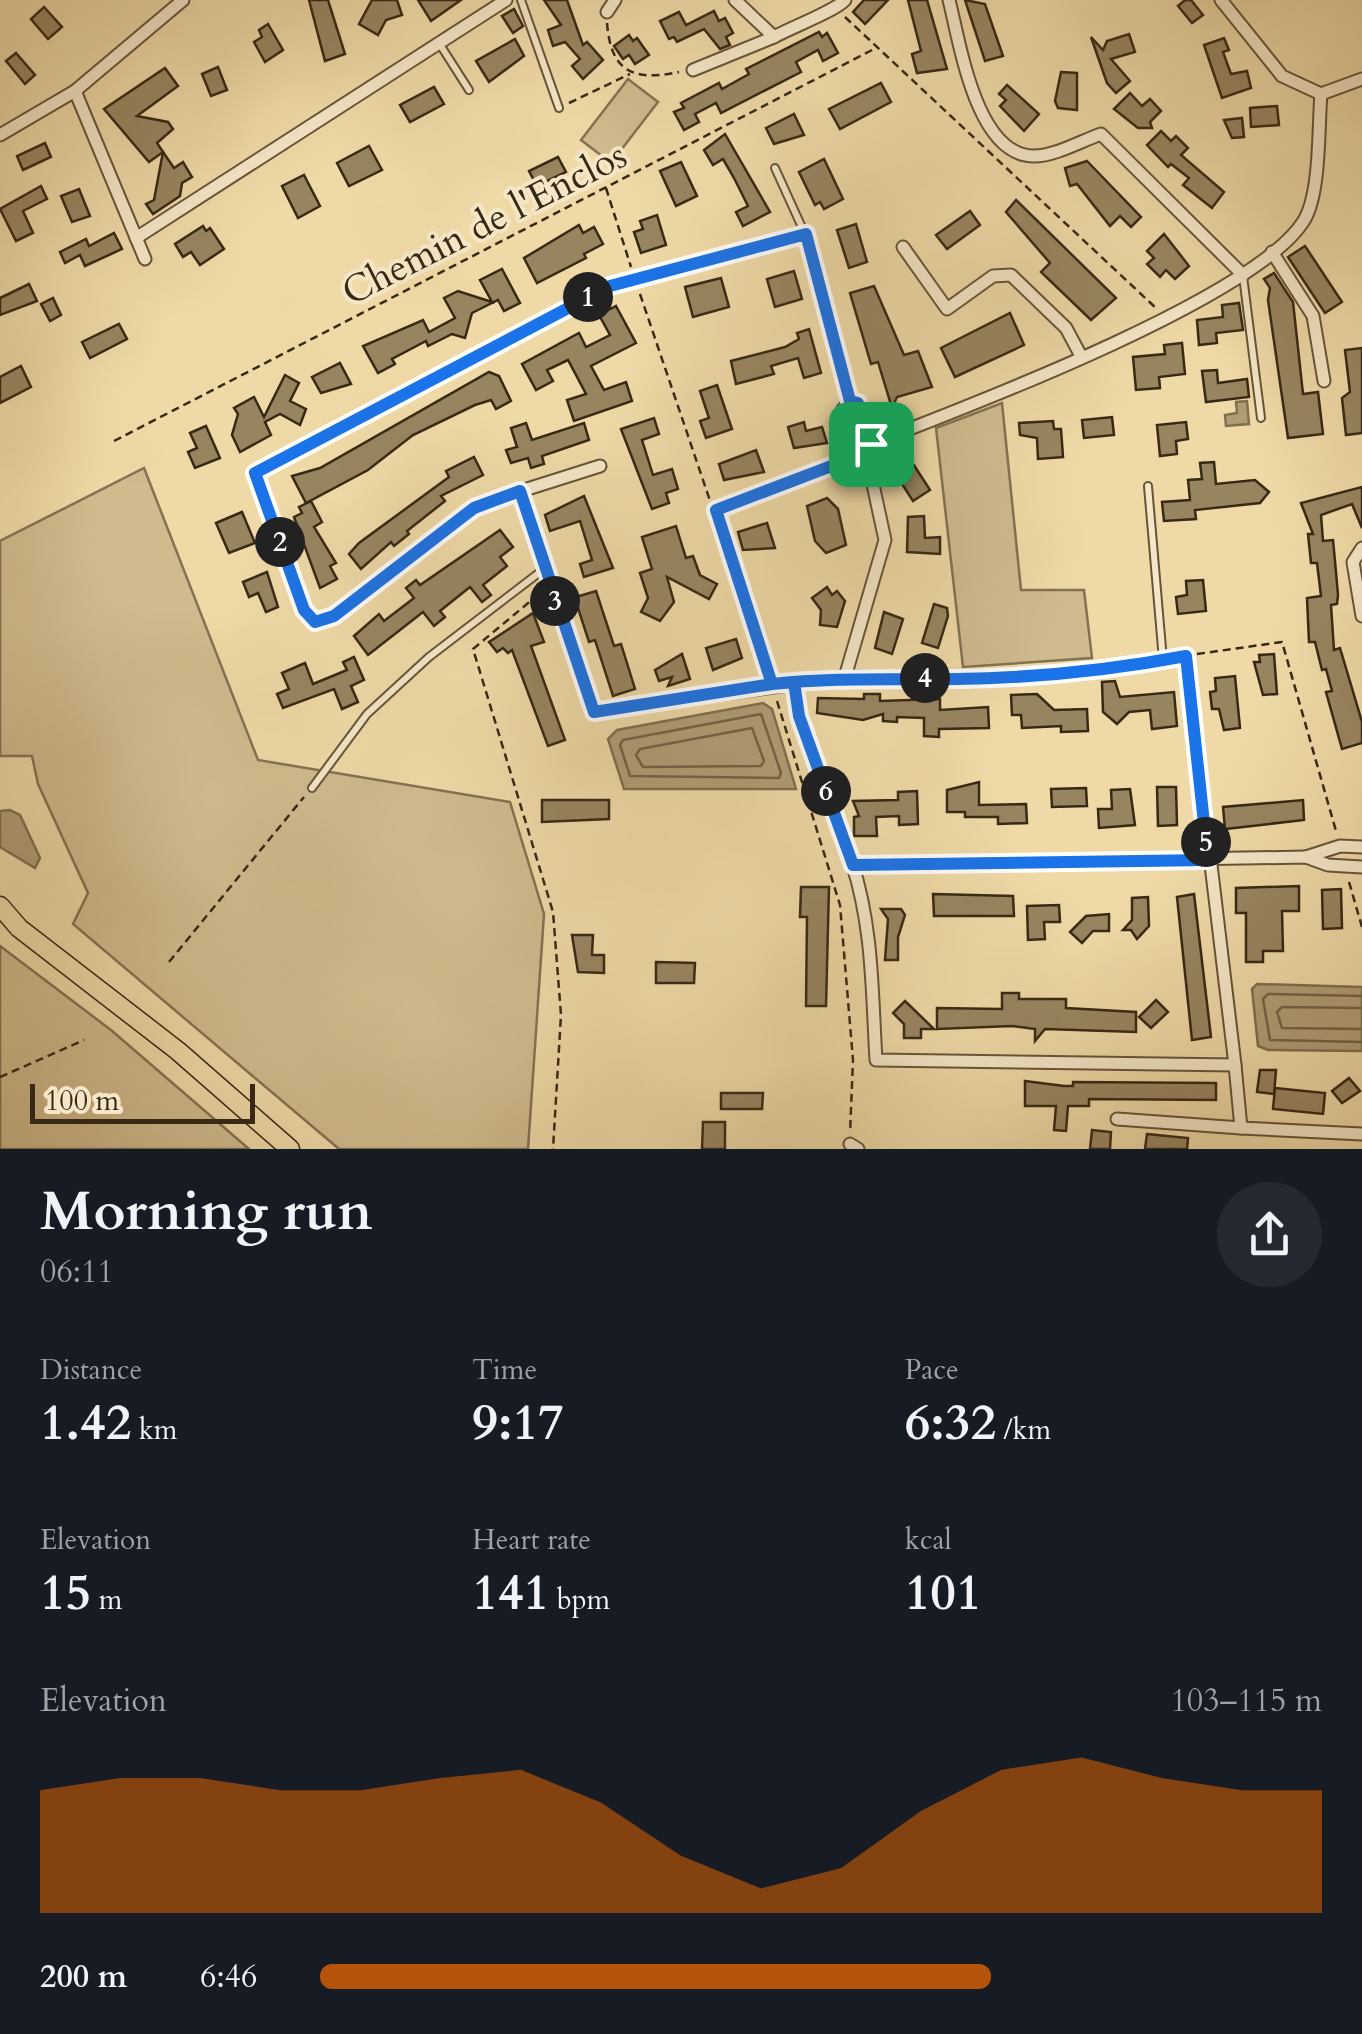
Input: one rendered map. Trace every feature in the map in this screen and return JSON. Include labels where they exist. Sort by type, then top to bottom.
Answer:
[{"type":"main road","points":[[0,906],[19,928],[178,1051],[290,1149]]},
{"type":"main road","points":[[0,921],[19,928]]},
{"type":"street","points":[[0,134],[74,91],[183,0]]},
{"type":"street","points":[[136,238],[506,0]]},
{"type":"street","points":[[607,12],[615,0]]},
{"type":"street","points":[[735,0],[774,37]]},
{"type":"street","points":[[949,0],[983,121],[1019,155],[1038,156],[1101,134],[1243,274]]},
{"type":"street","points":[[1221,0],[1282,76],[1321,94],[1362,79]]},
{"type":"street","points":[[693,70],[841,5]]},
{"type":"street","points":[[74,91],[145,259]]},
{"type":"street","points":[[864,453],[1165,317],[1243,274],[1272,252],[1304,221],[1312,201],[1321,94]]},
{"type":"street","points":[[600,466],[474,508],[334,616],[315,622],[304,610],[255,473],[610,286],[806,234],[850,401]]},
{"type":"street","points":[[902,246],[947,309],[993,276],[1011,274],[1066,328],[1080,356]]},
{"type":"street","points":[[1272,252],[1313,316],[1324,381]]},
{"type":"street","points":[[846,676],[886,540],[864,453],[858,403],[850,401]]},
{"type":"street","points":[[850,401],[843,409],[864,453]]},
{"type":"street","points":[[520,491],[594,712],[846,676],[957,679]]},
{"type":"street","points":[[1362,548],[1354,562],[1362,616]]},
{"type":"street","points":[[1186,656],[1240,1128]]},
{"type":"street","points":[[794,682],[799,716],[853,865],[868,925],[876,1060],[1235,1065]]},
{"type":"street","points":[[1306,857],[1340,846],[1362,847]]},
{"type":"street","points":[[853,865],[1306,857],[1362,867]]},
{"type":"street","points":[[1116,1119],[1362,1134]]},
{"type":"lane","points":[[521,0],[559,108]]},
{"type":"lane","points":[[438,43],[469,90]]},
{"type":"lane","points":[[775,168],[806,234]]},
{"type":"lane","points":[[1243,274],[1261,418]]},
{"type":"lane","points":[[1148,486],[1164,660]]},
{"type":"lane","points":[[312,788],[367,714],[429,657],[544,569]]},
{"type":"lane","points":[[1040,674],[1186,656]]},
{"type":"path","points":[[841,5],[876,48],[1165,317]]},
{"type":"path","points":[[607,12],[608,41],[631,74],[646,79],[693,70]]},
{"type":"path","name":"Chemin de l'Enclos","points":[[114,441],[876,48]]},
{"type":"path","points":[[559,108],[631,74]]},
{"type":"path","points":[[606,188],[716,510],[840,904],[854,1060],[854,1147]]},
{"type":"path","points":[[716,510],[864,453]]},
{"type":"path","points":[[549,586],[473,648],[553,912],[561,1015],[553,1149]]},
{"type":"path","points":[[1186,656],[1282,642],[1340,846]]},
{"type":"path","points":[[957,679],[1040,674]]},
{"type":"path","points":[[169,962],[312,788]]},
{"type":"path","points":[[1344,866],[1362,927]]},
{"type":"path","points":[[0,1077],[84,1040]]},
{"type":"shaded area","points":[[628,79],[658,102],[611,163],[581,140]]},
{"type":"shaded area","points":[[1002,403],[1021,590],[1084,590],[1092,658],[963,667],[936,428]]},
{"type":"shaded area","points":[[144,468],[258,760],[510,802],[544,914],[528,1149],[339,1149],[73,924],[88,893],[38,784],[32,756],[0,756],[0,541]]},
{"type":"shaded area","points":[[0,946],[111,1030],[249,1149],[0,1149]]},
{"type":"water","points":[[1247,401],[1249,424],[1226,426],[1225,415],[1237,413],[1236,402]]},
{"type":"water","points":[[763,703],[772,709],[796,789],[624,789],[608,739],[617,730]]},
{"type":"water","points":[[0,811],[20,815],[40,858],[35,868],[0,847]]},
{"type":"water","points":[[1257,984],[1362,987],[1362,1051],[1268,1050],[1258,1046],[1252,989]]},
{"type":"building","points":[[309,0],[328,0],[345,54],[325,61]]},
{"type":"building","points":[[372,0],[397,0],[402,15],[386,20],[378,35],[359,24]]},
{"type":"building","points":[[418,0],[461,0],[431,21]]},
{"type":"building","points":[[544,0],[567,0],[583,45],[587,42],[603,60],[583,79],[572,66],[580,59],[565,42],[553,46],[548,30],[561,25]]},
{"type":"building","points":[[864,0],[888,0],[865,24],[853,12]]},
{"type":"building","points":[[908,0],[927,0],[947,69],[917,73],[912,54],[921,51]]},
{"type":"building","points":[[965,0],[985,4],[1003,56],[985,61]]},
{"type":"building","points":[[1191,0],[1203,15],[1192,23],[1178,6]]},
{"type":"building","points":[[44,7],[62,27],[48,39],[31,19]]},
{"type":"building","points":[[514,9],[523,26],[513,33],[502,16]]},
{"type":"building","points":[[714,11],[719,21],[725,18],[733,33],[726,37],[730,45],[720,49],[704,29],[677,42],[674,37],[669,39],[660,21],[679,12],[686,25]]},
{"type":"building","points":[[268,24],[283,50],[265,62],[254,42],[262,37],[259,30]]},
{"type":"building","points":[[819,32],[822,37],[827,33],[838,53],[823,61],[818,50],[796,62],[801,72],[721,113],[716,103],[695,114],[699,122],[684,130],[674,112],[684,108],[681,103],[719,83],[722,89],[749,74],[746,69]]},
{"type":"building","points":[[1129,34],[1135,52],[1111,59],[1130,81],[1116,93],[1107,83],[1091,37],[1103,50],[1107,41]]},
{"type":"building","points":[[629,35],[633,41],[637,38],[649,55],[635,64],[629,55],[623,59],[614,46]]},
{"type":"building","points":[[1224,38],[1229,50],[1223,52],[1231,74],[1247,71],[1251,88],[1222,98],[1204,45]]},
{"type":"building","points":[[515,39],[524,56],[489,82],[476,61]]},
{"type":"building","points":[[16,53],[35,75],[25,84],[6,61]]},
{"type":"building","points":[[218,67],[227,90],[211,96],[202,74]]},
{"type":"building","points":[[165,68],[178,86],[137,116],[168,122],[173,129],[157,143],[163,152],[149,162],[104,109]]},
{"type":"building","points":[[1061,72],[1077,73],[1077,110],[1058,108],[1055,101]]},
{"type":"building","points":[[881,83],[891,102],[840,129],[829,109]]},
{"type":"building","points":[[1007,85],[1039,114],[1024,131],[1000,106],[1006,100],[999,94]]},
{"type":"building","points":[[434,87],[444,104],[410,122],[400,105]]},
{"type":"building","points":[[1130,93],[1142,106],[1150,99],[1161,111],[1150,122],[1152,128],[1138,128],[1114,109]]},
{"type":"building","points":[[1277,106],[1279,125],[1251,127],[1250,108]]},
{"type":"building","points":[[794,114],[804,135],[774,144],[766,128]]},
{"type":"building","points":[[1242,118],[1244,137],[1232,138],[1224,120]]},
{"type":"building","points":[[1161,131],[1171,141],[1176,136],[1188,148],[1181,155],[1224,192],[1212,208],[1183,185],[1189,178],[1171,164],[1168,167],[1147,145]]},
{"type":"building","points":[[725,134],[770,212],[743,226],[736,212],[748,206],[734,178],[723,159],[713,165],[704,150]]},
{"type":"building","points":[[45,143],[51,157],[23,170],[17,156]]},
{"type":"building","points":[[369,146],[382,170],[349,186],[337,163]]},
{"type":"building","points":[[163,152],[174,168],[183,162],[192,177],[182,183],[180,196],[153,214],[146,204],[154,200]]},
{"type":"building","points":[[558,157],[566,172],[537,186],[529,171]]},
{"type":"building","points":[[824,159],[843,199],[824,209],[820,202],[815,205],[799,172]]},
{"type":"building","points":[[1087,161],[1141,217],[1131,227],[1120,216],[1110,226],[1077,184],[1070,186],[1065,168]]},
{"type":"building","points":[[681,162],[697,196],[676,206],[660,171]]},
{"type":"building","points":[[304,175],[320,206],[298,218],[282,186]]},
{"type":"building","points":[[41,186],[47,199],[23,211],[33,233],[16,241],[0,209]]},
{"type":"building","points":[[79,189],[90,216],[72,222],[61,196]]},
{"type":"building","points":[[1016,200],[1116,298],[1091,320],[1041,272],[1050,263],[1006,212]]},
{"type":"building","points":[[970,211],[980,225],[947,249],[936,235]]},
{"type":"building","points":[[657,215],[666,245],[641,253],[634,232],[643,229],[640,221]]},
{"type":"building","points":[[856,224],[867,262],[849,268],[837,230]]},
{"type":"building","points":[[579,225],[583,233],[594,227],[603,244],[584,254],[586,258],[537,283],[524,258]]},
{"type":"building","points":[[203,226],[206,231],[210,228],[224,249],[200,265],[191,252],[183,257],[175,244]]},
{"type":"building","points":[[114,233],[122,249],[85,266],[80,255],[65,263],[60,252],[86,239],[89,246]]},
{"type":"building","points":[[1164,234],[1189,266],[1175,279],[1166,270],[1160,277],[1147,264],[1154,258],[1147,251]]},
{"type":"building","points":[[1305,246],[1342,302],[1325,313],[1288,257]]},
{"type":"building","points":[[502,269],[520,303],[504,311],[498,300],[472,313],[465,338],[452,334],[428,346],[426,341],[392,359],[395,364],[378,373],[363,346],[423,320],[429,332],[455,318],[444,298],[458,291],[492,302],[480,280]]},
{"type":"building","points":[[794,271],[802,299],[775,307],[767,279]]},
{"type":"building","points":[[1274,273],[1293,302],[1303,394],[1318,392],[1323,434],[1288,438],[1268,300],[1270,288],[1264,279]]},
{"type":"building","points":[[721,278],[729,307],[693,317],[685,287]]},
{"type":"building","points":[[29,284],[37,301],[0,315],[0,298]]},
{"type":"building","points":[[874,286],[904,355],[918,351],[932,387],[897,397],[892,408],[878,362],[871,364],[850,293]]},
{"type":"building","points":[[53,298],[61,315],[50,321],[41,304]]},
{"type":"building","points":[[1239,303],[1243,330],[1216,333],[1217,343],[1199,345],[1197,320],[1223,317],[1222,305]]},
{"type":"building","points":[[616,306],[636,343],[591,366],[604,390],[626,382],[632,401],[574,421],[567,400],[586,394],[568,360],[547,370],[553,381],[536,390],[522,364],[579,333],[586,347],[610,335],[599,315]]},
{"type":"building","points":[[1010,313],[1024,345],[955,377],[941,348]]},
{"type":"building","points":[[119,324],[127,339],[90,358],[82,342]]},
{"type":"building","points":[[809,329],[821,373],[804,378],[798,358],[771,366],[774,374],[736,384],[731,361],[785,347],[799,339],[797,333]]},
{"type":"building","points":[[1182,343],[1185,374],[1159,377],[1160,388],[1136,390],[1133,357],[1165,354],[1164,345]]},
{"type":"building","points":[[1362,348],[1362,433],[1346,435],[1342,398],[1350,392],[1345,350]]},
{"type":"building","points":[[340,363],[351,384],[321,393],[312,377]]},
{"type":"building","points":[[21,366],[31,387],[0,403],[0,377]]},
{"type":"building","points":[[1217,370],[1218,383],[1247,379],[1249,397],[1206,402],[1202,371]]},
{"type":"building","points":[[489,372],[499,376],[511,401],[496,409],[491,400],[475,405],[413,435],[368,470],[306,503],[292,476],[320,468]]},
{"type":"building","points":[[285,375],[299,383],[290,401],[306,409],[300,425],[280,414],[265,422],[271,435],[240,452],[232,435],[238,414],[234,408],[254,397],[264,417]]},
{"type":"building","points":[[717,385],[732,429],[706,438],[700,421],[709,418],[700,391]]},
{"type":"building","points":[[1112,417],[1114,435],[1084,438],[1082,420]]},
{"type":"building","points":[[654,418],[659,434],[642,440],[653,475],[672,469],[678,489],[666,493],[669,503],[652,509],[621,429]]},
{"type":"building","points":[[1053,421],[1054,429],[1061,429],[1063,457],[1038,459],[1037,438],[1020,435],[1019,423]]},
{"type":"building","points":[[804,422],[806,431],[822,427],[827,443],[794,448],[788,427]]},
{"type":"building","points":[[1186,422],[1188,439],[1176,441],[1177,454],[1160,456],[1157,425]]},
{"type":"building","points":[[526,423],[532,440],[584,423],[589,440],[542,456],[544,464],[531,468],[528,458],[511,463],[506,450],[517,447],[511,428]]},
{"type":"building","points":[[206,426],[220,458],[195,468],[188,452],[197,448],[190,433]]},
{"type":"building","points":[[756,450],[764,472],[724,480],[719,464]]},
{"type":"building","points":[[908,456],[930,490],[913,501],[891,467]]},
{"type":"building","points":[[474,457],[483,475],[441,496],[445,501],[407,531],[409,534],[394,546],[391,542],[361,569],[349,554],[359,543],[449,477],[446,471]]},
{"type":"building","points":[[1214,462],[1216,484],[1255,480],[1269,492],[1260,503],[1195,510],[1196,519],[1164,521],[1162,502],[1190,500],[1188,480],[1202,479],[1200,463]]},
{"type":"building","points":[[1362,487],[1362,528],[1352,504],[1321,515],[1323,541],[1333,540],[1338,595],[1337,604],[1331,605],[1334,650],[1340,648],[1362,722],[1362,743],[1342,749],[1326,692],[1332,691],[1326,669],[1322,670],[1315,642],[1309,642],[1307,598],[1321,596],[1317,563],[1311,563],[1308,534],[1313,534],[1301,503]]},
{"type":"building","points":[[584,496],[613,568],[584,577],[580,564],[592,560],[580,521],[550,531],[545,515]]},
{"type":"building","points":[[827,498],[838,509],[846,545],[826,553],[815,541],[807,506]]},
{"type":"building","points":[[311,501],[322,522],[314,527],[336,563],[330,566],[337,579],[320,588],[294,517],[302,513],[299,507]]},
{"type":"building","points":[[242,512],[255,543],[229,553],[216,523]]},
{"type":"building","points":[[924,516],[925,538],[940,537],[940,554],[907,552],[908,517]]},
{"type":"building","points":[[767,523],[775,548],[743,550],[738,532]]},
{"type":"building","points":[[676,526],[686,558],[693,556],[700,575],[717,584],[709,599],[667,577],[674,602],[660,621],[641,612],[648,598],[640,573],[652,569],[642,537]]},
{"type":"building","points":[[500,530],[513,547],[500,557],[507,566],[483,585],[491,595],[482,602],[470,587],[440,611],[445,617],[434,626],[423,612],[368,655],[354,636],[379,614],[384,621],[414,598],[406,588],[416,580],[420,585]]},
{"type":"building","points":[[267,572],[278,607],[266,612],[258,593],[249,597],[243,582]]},
{"type":"building","points":[[1203,580],[1206,611],[1178,614],[1176,597],[1187,595],[1186,581]]},
{"type":"building","points":[[827,587],[832,595],[837,591],[845,601],[837,627],[820,625],[821,610],[812,598]]},
{"type":"building","points":[[596,591],[614,646],[621,644],[635,689],[613,696],[595,640],[589,642],[576,602],[576,597]]},
{"type":"building","points":[[934,604],[947,608],[948,616],[938,648],[922,643]]},
{"type":"building","points":[[884,612],[903,619],[892,654],[875,648]]},
{"type":"building","points":[[533,613],[544,642],[531,646],[565,740],[548,746],[512,650],[508,653],[503,648],[497,652],[489,642]]},
{"type":"building","points":[[736,639],[742,658],[713,670],[706,648]]},
{"type":"building","points":[[682,654],[690,679],[668,686],[672,677],[659,681],[655,670]]},
{"type":"building","points":[[1274,654],[1277,694],[1263,695],[1254,662],[1260,662],[1259,655]]},
{"type":"building","points":[[354,657],[364,680],[351,686],[358,702],[342,709],[334,689],[283,708],[277,694],[289,689],[282,673],[305,663],[313,684],[347,670],[343,662]]},
{"type":"building","points":[[1235,676],[1240,728],[1224,730],[1219,709],[1212,709],[1210,692],[1216,691],[1215,678]]},
{"type":"building","points":[[1115,681],[1120,697],[1174,692],[1177,726],[1152,729],[1150,710],[1129,712],[1117,724],[1103,712],[1102,682]]},
{"type":"building","points":[[864,694],[880,694],[880,701],[940,699],[940,710],[988,707],[989,728],[939,729],[939,737],[924,736],[924,718],[897,717],[897,722],[883,721],[883,714],[863,720],[817,713],[818,698],[864,699]]},
{"type":"building","points":[[1037,694],[1054,710],[1087,709],[1088,731],[1061,732],[1061,726],[1022,728],[1021,715],[1012,715],[1011,695]]},
{"type":"building","points":[[979,782],[979,805],[1026,804],[1027,823],[998,824],[998,817],[965,817],[965,812],[947,812],[947,790]]},
{"type":"building","points":[[1157,787],[1176,787],[1177,825],[1158,826]]},
{"type":"building","points":[[1086,788],[1087,806],[1052,807],[1051,789]]},
{"type":"building","points":[[1130,789],[1135,825],[1099,828],[1098,809],[1112,809],[1111,790]]},
{"type":"building","points":[[917,791],[918,824],[899,825],[899,816],[876,817],[877,836],[854,836],[854,817],[859,816],[853,801],[898,800],[898,792]]},
{"type":"building","points":[[542,800],[609,800],[609,819],[542,822]]},
{"type":"building","points":[[1303,800],[1304,820],[1225,829],[1223,807]]},
{"type":"building","points":[[1299,886],[1299,911],[1282,911],[1283,951],[1263,951],[1263,962],[1246,962],[1246,913],[1236,913],[1236,888]]},
{"type":"building","points":[[801,887],[829,887],[826,1006],[806,1006],[807,917],[800,917]]},
{"type":"building","points":[[1341,889],[1342,928],[1323,929],[1322,890]]},
{"type":"building","points":[[933,894],[1013,896],[1014,916],[934,916]]},
{"type":"building","points":[[1194,894],[1211,1037],[1192,1040],[1177,897]]},
{"type":"building","points":[[1148,897],[1149,926],[1137,939],[1131,930],[1123,930],[1132,920],[1132,898]]},
{"type":"building","points":[[1059,905],[1060,922],[1044,922],[1045,939],[1028,940],[1027,906]]},
{"type":"building","points":[[881,909],[901,909],[905,915],[898,937],[898,960],[885,960],[888,919]]},
{"type":"building","points":[[1109,914],[1109,931],[1093,931],[1082,943],[1070,932],[1086,916]]},
{"type":"building","points":[[572,935],[593,935],[592,955],[604,955],[604,973],[578,972]]},
{"type":"building","points":[[656,962],[695,963],[694,983],[656,983]]},
{"type":"building","points":[[1002,993],[1019,993],[1019,999],[1066,999],[1066,1008],[1136,1012],[1136,1032],[1045,1029],[1035,1041],[1035,1029],[1012,1026],[937,1029],[937,1008],[1002,1009]]},
{"type":"building","points":[[1156,1000],[1168,1012],[1151,1028],[1139,1017]]},
{"type":"building","points":[[905,1001],[934,1029],[921,1029],[921,1038],[904,1038],[904,1024],[893,1013]]},
{"type":"building","points":[[1260,1070],[1276,1070],[1274,1094],[1257,1092]]},
{"type":"building","points":[[1349,1078],[1360,1091],[1342,1103],[1332,1091]]},
{"type":"building","points":[[1025,1081],[1064,1086],[1073,1086],[1073,1082],[1216,1083],[1216,1100],[1089,1099],[1089,1106],[1068,1106],[1066,1131],[1054,1130],[1056,1106],[1025,1106]]},
{"type":"building","points":[[1275,1088],[1325,1093],[1323,1114],[1273,1109]]},
{"type":"building","points":[[721,1093],[763,1093],[762,1109],[721,1109]]},
{"type":"building","points":[[703,1122],[725,1122],[725,1149],[702,1149]]},
{"type":"building","points":[[1092,1130],[1111,1132],[1110,1149],[1090,1149]]},
{"type":"building","points":[[1147,1134],[1188,1138],[1187,1149],[1145,1149]]},
{"type":"route","points":[[871,444],[858,403],[850,401],[806,234],[610,286],[255,473],[304,610],[315,622],[334,616],[474,508],[520,491],[594,712],[772,684],[846,676],[957,679],[1040,674],[1186,656],[1208,860],[853,865],[799,716],[794,682],[772,684],[716,510],[855,457],[867,457],[871,444]]}]
